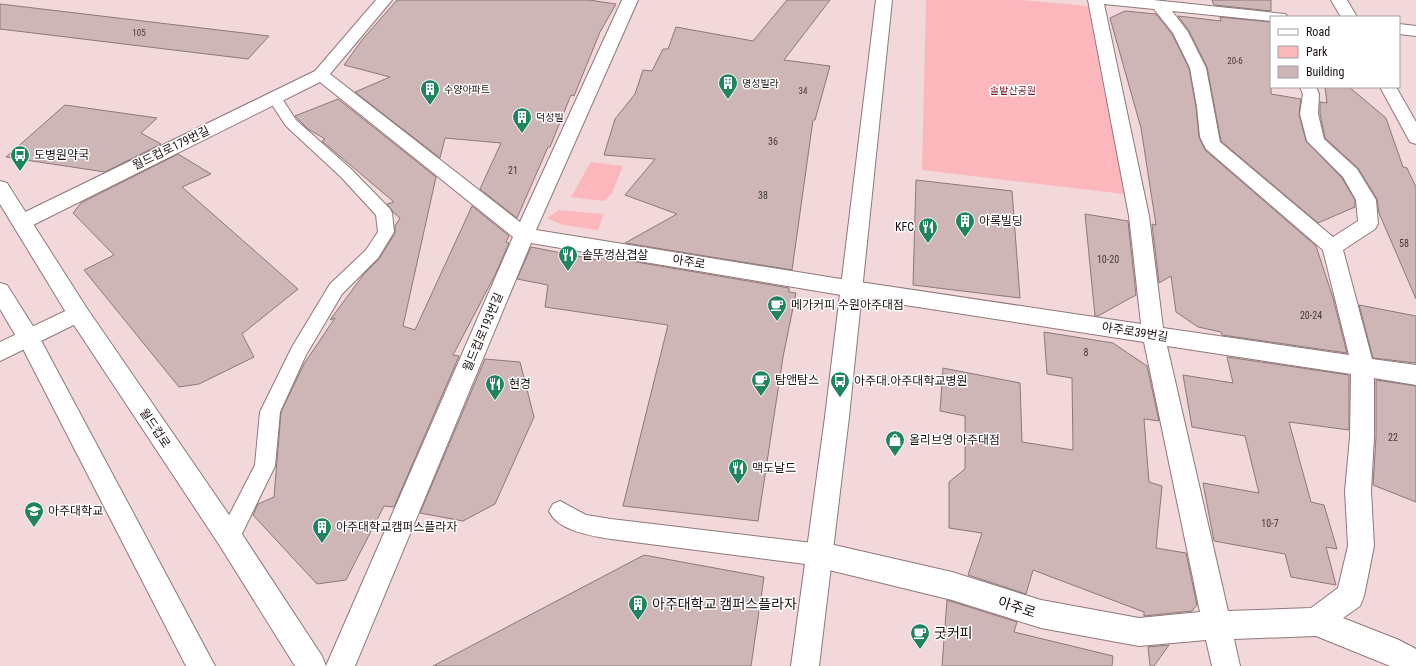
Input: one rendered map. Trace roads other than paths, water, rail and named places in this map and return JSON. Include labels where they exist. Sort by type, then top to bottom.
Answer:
[{"type":"street","name":"월드컵로179번길","points":[[22,222],[321,75],[384,0]]},
{"type":"street","name":"월드컵로193번길","points":[[340,666],[524,235],[630,0]]},
{"type":"street","points":[[805,666],[821,556],[853,288],[884,0]]},
{"type":"street","points":[[1096,0],[1139,216],[1153,334],[1226,666]]},
{"type":"street","points":[[1107,0],[1159,5],[1270,21]]},
{"type":"street","points":[[1339,0],[1348,16]]},
{"type":"street","points":[[1159,5],[1180,32],[1198,68],[1206,107],[1209,137],[1212,145],[1332,247],[1363,367],[1362,437],[1358,491],[1361,546],[1350,596],[1316,622]]},
{"type":"street","points":[[1400,29],[1416,31]]},
{"type":"street","points":[[321,75],[524,235]]},
{"type":"street","points":[[1309,88],[1312,94],[1309,114],[1316,141],[1350,173],[1366,200],[1368,224],[1332,247]]},
{"type":"street","points":[[1389,88],[1416,138]]},
{"type":"street","name":"월드컵로","points":[[0,188],[78,313],[229,537],[312,666]]},
{"type":"street","name":"아주로","points":[[524,235],[853,288]]},
{"type":"street","name":"아주로39번길","points":[[853,288],[1416,375]]},
{"type":"street","points":[[0,291],[28,337],[201,666]]},
{"type":"street","points":[[0,352],[78,313]]},
{"type":"street","name":"아주로","points":[[821,556],[952,586],[1042,614],[1139,632],[1217,625],[1316,622]]},
{"type":"street","points":[[1316,622],[1389,650],[1416,664]]},
{"type":"lane","points":[[229,537],[265,466],[270,412],[298,352],[336,289],[372,254],[386,232],[384,212],[346,173],[291,123],[274,97]]},
{"type":"lane","points":[[560,511],[583,524],[611,529],[821,556]]},
{"type":"place","name":"명성빌라","points":[[728,100]]},
{"type":"place","name":"수양아파트","points":[[430,106]]},
{"type":"place","name":"덕성빌","points":[[522,134]]},
{"type":"place","name":"도병원약국","points":[[20,172]]},
{"type":"place","name":"아록빌딩","points":[[965,238]]},
{"type":"place","name":"KFC","points":[[928,244]]},
{"type":"place","name":"솥뚜껑삼겹살","points":[[568,272]]},
{"type":"place","name":"메가커피 수원아주대점","points":[[777,322]]},
{"type":"place","name":"탐앤탐스","points":[[761,397]]},
{"type":"place","name":"아주대.아주대학교병원","points":[[840,398]]},
{"type":"place","name":"현경","points":[[495,401]]},
{"type":"place","name":"올리브영 아주대점","points":[[895,457]]},
{"type":"place","name":"맥도날드","points":[[738,485]]},
{"type":"place","name":"아주대학교","points":[[34,528]]},
{"type":"place","name":"아주대학교캠퍼스플라자","points":[[322,544]]},
{"type":"place","name":"아주대학교 캠퍼스플라자","points":[[638,621]]},
{"type":"place","name":"굿커피","points":[[920,650]]},
{"type":"park label","name":"솔밭산공원","points":[[1013,90]]}]
